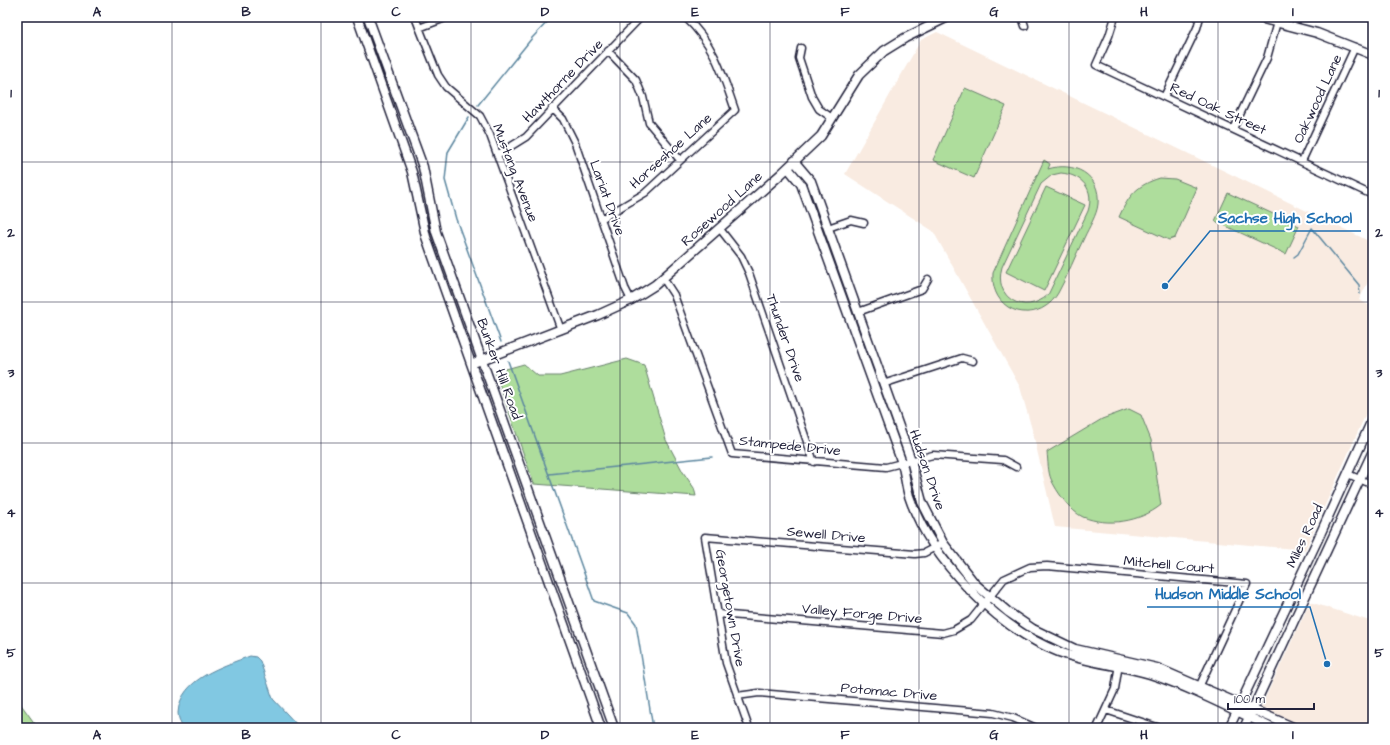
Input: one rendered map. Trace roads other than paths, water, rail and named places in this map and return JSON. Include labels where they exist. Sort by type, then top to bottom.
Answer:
[{"type":"street","name":"Bunker Hill Road","points":[[357,17],[412,172],[426,237],[601,728]]},
{"type":"street","name":"Bunker Hill Road","points":[[368,17],[422,168],[436,232],[614,728]]},
{"type":"street","name":"Mustang Avenue","points":[[415,17],[438,75],[446,87],[480,116],[497,155],[560,330]]},
{"type":"street","points":[[419,28],[448,17]]},
{"type":"street","name":"Hawthorne Drive","points":[[497,155],[526,137],[552,108],[641,17]]},
{"type":"street","name":"Horseshoe Lane","points":[[601,219],[645,193],[735,110],[715,56],[701,31],[686,17]]},
{"type":"street","name":"Rosewood Lane","points":[[471,363],[560,330],[631,300],[663,278],[788,168],[821,136],[859,75],[884,51],[905,38],[948,17]]},
{"type":"street","points":[[1022,17],[1025,26]]},
{"type":"street","name":"Red Oak Street","points":[[1115,17],[1109,36],[1096,65],[1370,194],[1373,188]]},
{"type":"street","points":[[1164,97],[1197,28],[1200,17]]},
{"type":"street","points":[[1256,17],[1317,33],[1373,55]]},
{"type":"street","points":[[1233,129],[1267,58],[1277,22]]},
{"type":"street","name":"Oakwood Lane","points":[[1302,161],[1355,47]]},
{"type":"street","points":[[801,48],[799,58],[812,97],[819,109],[832,118]]},
{"type":"street","points":[[608,51],[636,80],[643,97],[649,123],[680,160]]},
{"type":"street","name":"Lariat Drive","points":[[552,108],[563,119],[575,143],[631,300]]},
{"type":"street","name":"Hudson Drive","points":[[794,161],[811,181],[911,460],[922,502],[943,543],[987,600],[1008,622],[1058,651],[1119,668],[1149,674],[1169,681],[1272,728]]},
{"type":"street","name":"Hudson Drive","points":[[788,168],[801,184],[902,463],[909,496],[935,547],[963,584],[1020,621],[1049,637],[1076,648],[1157,668],[1200,685],[1295,728]]},
{"type":"street","points":[[828,228],[851,220],[864,223]]},
{"type":"street","name":"Thunder Drive","points":[[720,229],[741,256],[749,273],[814,462]]},
{"type":"street","name":"Stampede Drive","points":[[663,278],[676,301],[732,454],[886,467],[933,455],[1003,460],[1016,466]]},
{"type":"street","points":[[858,312],[922,290],[928,279]]},
{"type":"street","points":[[883,384],[962,358],[973,361]]},
{"type":"street","name":"Miles Road","points":[[1229,728],[1373,418]]},
{"type":"street","name":"Miles Road","points":[[1244,728],[1373,451]]},
{"type":"street","points":[[1348,474],[1373,485]]},
{"type":"street","name":"Sewell Drive","points":[[705,537],[895,553],[924,553],[943,543]]},
{"type":"street","name":"Georgetown Drive","points":[[705,537],[726,663],[749,728]]},
{"type":"street","name":"Mitchell Court","points":[[987,600],[1004,579],[1016,572],[1036,566],[1247,584],[1200,685]]},
{"type":"street","name":"Valley Forge Drive","points":[[718,614],[943,633],[961,626],[971,620],[987,600]]},
{"type":"street","points":[[1286,608],[1298,613]]},
{"type":"street","points":[[1097,728],[1115,689],[1120,659]]},
{"type":"street","name":"Potomac Drive","points":[[737,696],[759,693],[993,713],[1013,718],[1036,728]]},
{"type":"street","points":[[1106,710],[1160,728]]},
{"type":"water","points":[[250,656],[256,657],[260,661],[273,699],[300,728],[182,728],[178,713],[181,701],[186,691],[205,675],[216,669]]},
{"type":"waterway","points":[[478,105],[532,38],[552,17]]},
{"type":"waterway","points":[[469,117],[448,152],[445,180],[456,219],[501,342]]},
{"type":"waterway","points":[[1294,257],[1298,254],[1312,228],[1359,285],[1360,294]]},
{"type":"waterway","points":[[508,361],[594,601],[628,613],[636,624],[653,728]]},
{"type":"waterway","points":[[549,474],[712,457]]},
{"type":"place","name":"Sachse High School","points":[[1165,286]]},
{"type":"place","name":"Hudson Middle School","points":[[1327,664]]}]
